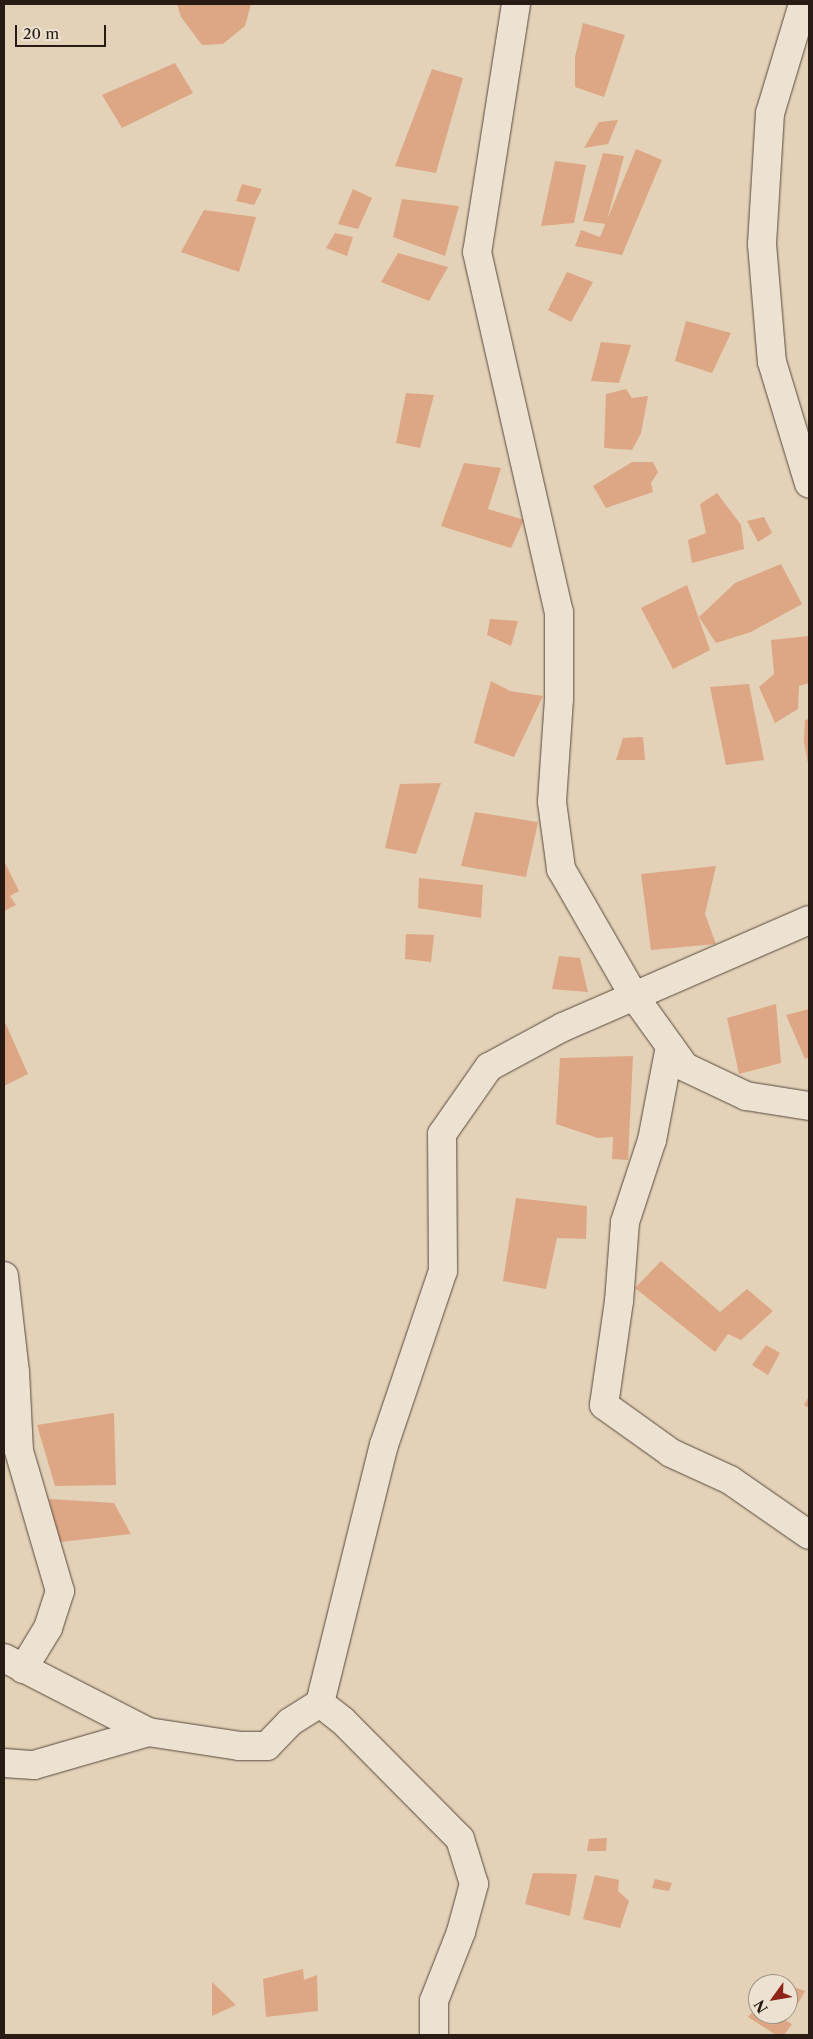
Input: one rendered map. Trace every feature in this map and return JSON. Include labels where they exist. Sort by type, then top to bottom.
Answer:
[{"type":"street","points":[[516,4],[477,252],[559,612],[559,699],[552,802],[561,869],[634,996],[685,1067],[746,1096],[809,1106]]},
{"type":"street","points":[[803,4],[770,113],[762,244],[772,362],[809,484]]},
{"type":"street","points":[[4,1276],[15,1372],[19,1451],[60,1591],[48,1628],[13,1664],[148,1732],[239,1746],[267,1746],[290,1722],[320,1703],[384,1445],[443,1271],[442,1134],[488,1067],[563,1027],[809,920]]},
{"type":"street","points":[[670,1046],[652,1140],[625,1222],[619,1301],[604,1405],[671,1453],[730,1480],[809,1535]]},
{"type":"street","points":[[320,1703],[343,1720],[460,1839],[474,1884],[461,1932],[434,2001],[434,2035]]},
{"type":"street","points":[[4,1763],[34,1764],[148,1732]]},
{"type":"building","points":[[177,4],[251,4],[245,26],[223,44],[202,45],[181,17]]},
{"type":"building","points":[[583,23],[625,35],[604,97],[575,87],[575,57]]},
{"type":"building","points":[[175,63],[193,93],[122,128],[102,95]]},
{"type":"building","points":[[432,69],[463,78],[436,173],[395,166]]},
{"type":"building","points":[[618,120],[608,144],[584,148],[599,122]]},
{"type":"building","points":[[636,149],[662,160],[622,255],[575,246],[581,230],[600,237]]},
{"type":"building","points":[[603,153],[624,156],[606,224],[583,221]]},
{"type":"building","points":[[555,161],[586,165],[574,223],[541,226]]},
{"type":"building","points":[[242,184],[262,189],[254,205],[236,201]]},
{"type":"building","points":[[353,189],[372,198],[358,229],[338,224]]},
{"type":"building","points":[[402,199],[459,206],[445,256],[393,237]]},
{"type":"building","points":[[204,210],[256,217],[239,272],[181,252]]},
{"type":"building","points":[[335,233],[353,237],[347,256],[326,248]]},
{"type":"building","points":[[398,253],[448,267],[429,301],[381,282]]},
{"type":"building","points":[[567,272],[593,282],[571,322],[548,310]]},
{"type":"building","points":[[686,321],[731,333],[712,373],[675,361]]},
{"type":"building","points":[[601,342],[631,345],[619,383],[591,381]]},
{"type":"building","points":[[626,389],[632,398],[648,396],[641,433],[632,450],[604,448],[606,394]]},
{"type":"building","points":[[406,393],[434,395],[420,448],[396,443]]},
{"type":"building","points":[[632,462],[653,462],[658,472],[651,483],[653,492],[606,508],[593,486]]},
{"type":"building","points":[[464,463],[501,468],[488,509],[524,520],[511,548],[441,526]]},
{"type":"building","points":[[717,493],[741,525],[744,549],[692,563],[688,540],[706,533],[700,504]]},
{"type":"building","points":[[764,517],[772,533],[758,542],[747,521]]},
{"type":"building","points":[[781,564],[802,604],[751,632],[716,643],[699,617],[735,583]]},
{"type":"building","points":[[687,585],[710,650],[673,669],[641,608]]},
{"type":"building","points":[[490,619],[518,621],[511,646],[487,635]]},
{"type":"building","points":[[809,636],[809,683],[799,686],[798,709],[775,723],[759,687],[774,674],[771,640]]},
{"type":"building","points":[[491,681],[510,691],[543,696],[514,757],[474,743]]},
{"type":"building","points":[[749,684],[764,760],[726,765],[710,687]]},
{"type":"building","points":[[809,719],[808,763],[804,742],[805,720]]},
{"type":"building","points":[[643,737],[645,760],[616,760],[623,738]]},
{"type":"building","points":[[441,783],[416,854],[385,848],[400,784]]},
{"type":"building","points":[[475,812],[538,822],[526,877],[461,866]]},
{"type":"building","points":[[4,861],[19,891],[10,896],[16,905],[4,911]]},
{"type":"building","points":[[716,866],[705,914],[716,944],[651,950],[641,874]]},
{"type":"building","points":[[419,878],[483,885],[481,918],[418,908]]},
{"type":"building","points":[[406,934],[434,935],[431,962],[405,959]]},
{"type":"building","points":[[559,956],[580,958],[588,992],[552,989]]},
{"type":"building","points":[[776,1004],[781,1063],[739,1074],[727,1018]]},
{"type":"building","points":[[809,1009],[809,1057],[805,1059],[786,1015]]},
{"type":"building","points":[[4,1020],[28,1074],[4,1086]]},
{"type":"building","points":[[633,1056],[628,1160],[612,1159],[613,1137],[598,1138],[556,1124],[560,1058]]},
{"type":"building","points":[[516,1198],[587,1206],[586,1239],[557,1238],[546,1289],[503,1281]]},
{"type":"building","points":[[661,1261],[720,1312],[747,1289],[773,1311],[741,1340],[728,1334],[715,1352],[635,1288]]},
{"type":"building","points":[[766,1345],[780,1353],[768,1375],[752,1365]]},
{"type":"building","points":[[809,1396],[809,1408],[804,1405]]},
{"type":"building","points":[[114,1413],[116,1485],[55,1486],[37,1425]]},
{"type":"building","points":[[49,1499],[114,1503],[131,1534],[60,1542]]},
{"type":"building","points":[[607,1838],[606,1851],[587,1851],[589,1839]]},
{"type":"building","points":[[533,1873],[577,1874],[570,1916],[525,1904]]},
{"type":"building","points":[[595,1875],[619,1880],[618,1891],[629,1901],[620,1928],[583,1919]]},
{"type":"building","points":[[655,1879],[672,1883],[669,1891],[652,1888]]},
{"type":"building","points":[[303,1969],[304,1980],[317,1975],[318,2011],[266,2017],[263,1979]]},
{"type":"building","points":[[212,1982],[236,2005],[212,2016]]},
{"type":"building","points":[[798,1989],[805,1991],[798,2003]]},
{"type":"building","points":[[759,2024],[792,2024],[784,2035],[776,2035]]}]
